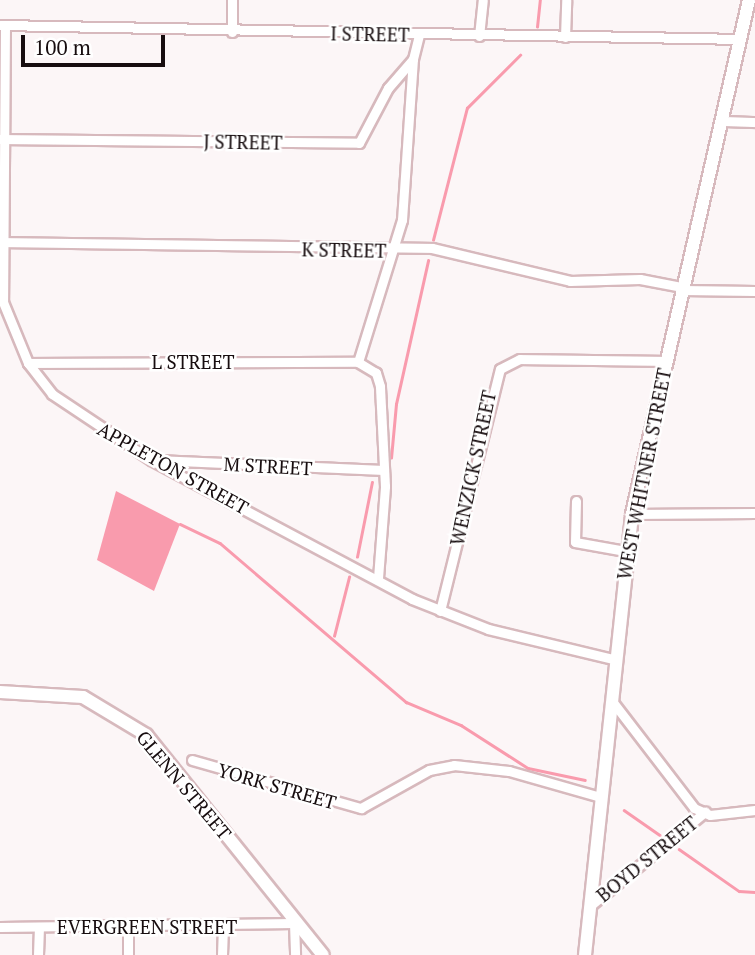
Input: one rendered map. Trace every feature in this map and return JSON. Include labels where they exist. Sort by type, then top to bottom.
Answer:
[{"type":"main road","name":"WEST WHITNER STREET","points":[[585,955],[625,551],[749,0]]},
{"type":"main road","name":"GLENN STREET","points":[[0,692],[83,697],[146,735],[294,923],[323,955]]},
{"type":"street","points":[[232,0],[232,32]]},
{"type":"street","points":[[479,36],[483,0]]},
{"type":"street","points":[[565,37],[566,0]]},
{"type":"street","name":"I STREET","points":[[2,25],[232,32],[740,38]]},
{"type":"street","name":"APPLETON STREET","points":[[2,25],[4,302],[28,363],[69,408],[151,460],[440,611],[613,659]]},
{"type":"street","name":"J STREET","points":[[2,139],[359,143],[388,88],[413,59],[419,35]]},
{"type":"street","points":[[378,578],[384,470],[380,386],[376,373],[358,362],[390,251],[402,220],[413,59]]},
{"type":"street","points":[[721,121],[755,122]]},
{"type":"street","name":"K STREET","points":[[2,242],[390,251],[432,248],[570,282],[640,279],[682,289],[755,291]]},
{"type":"street","name":"WENZICK STREET","points":[[440,611],[500,369],[520,359],[666,361]]},
{"type":"street","name":"L STREET","points":[[28,363],[358,362]]},
{"type":"street","name":"M STREET","points":[[151,460],[384,470]]},
{"type":"street","points":[[576,501],[575,542],[625,551]]},
{"type":"street","points":[[632,514],[755,513]]},
{"type":"street","name":"BOYD STREET","points":[[609,696],[660,771],[705,812]]},
{"type":"street","name":"YORK STREET","points":[[192,760],[361,808],[429,770],[454,765],[509,771],[600,797]]},
{"type":"street","name":"BOYD STREET","points":[[590,906],[705,812],[755,810]]},
{"type":"street","points":[[294,923],[295,955]]},
{"type":"street","name":"EVERGREEN STREET","points":[[0,927],[223,928],[294,923]]},
{"type":"street","points":[[38,955],[39,928]]},
{"type":"street","points":[[128,928],[128,955]]},
{"type":"street","points":[[222,955],[223,928]]},
{"type":"shaded area","points":[[116,491],[180,524],[154,591],[97,560]]},
{"type":"waterway","points":[[537,27],[540,0]]},
{"type":"waterway","points":[[433,240],[467,108],[520,55]]},
{"type":"waterway","points":[[391,458],[396,404],[428,261]]},
{"type":"waterway","points":[[357,557],[372,482]]},
{"type":"waterway","points":[[180,524],[220,543],[406,702],[461,725],[528,768],[585,780]]},
{"type":"waterway","points":[[334,636],[349,577]]},
{"type":"waterway","points":[[624,810],[664,838]]},
{"type":"waterway","points":[[679,849],[739,891],[755,892]]}]
